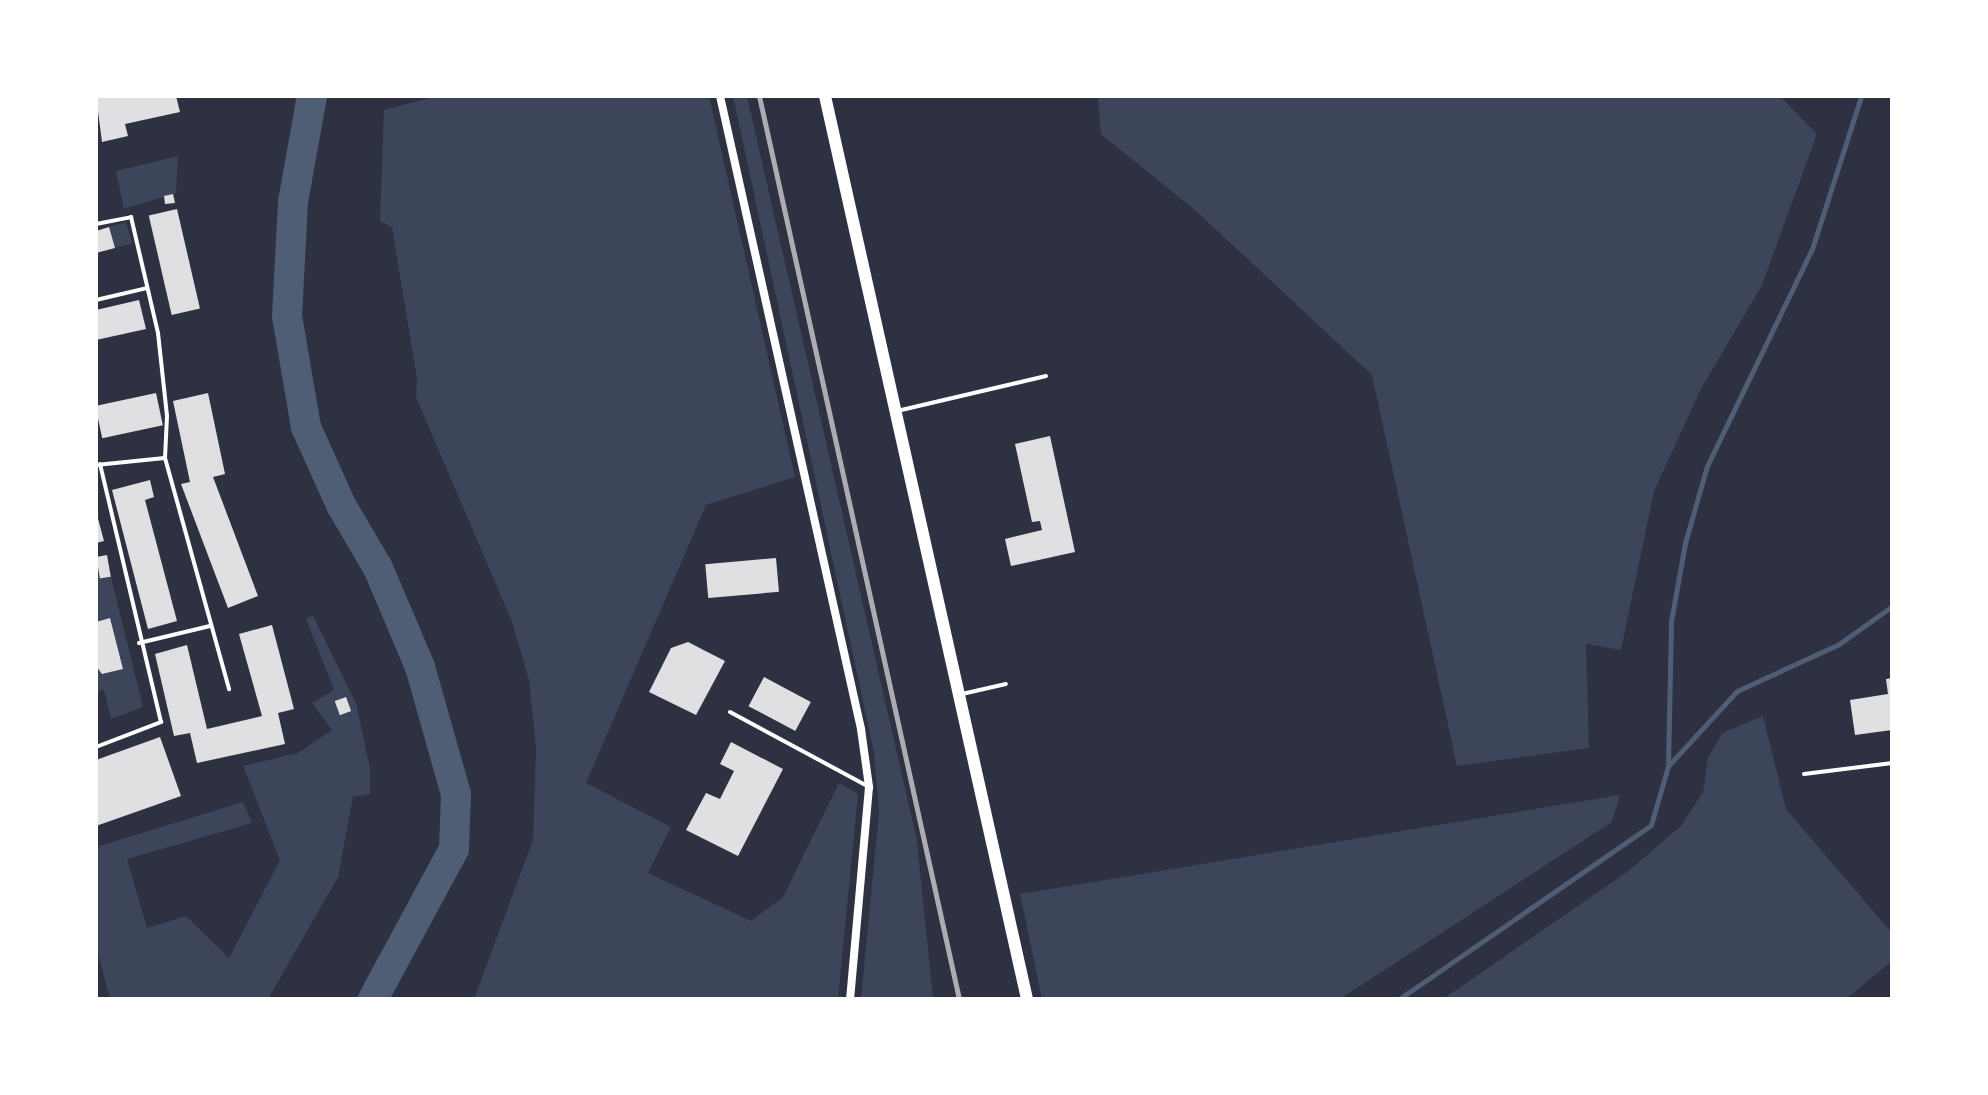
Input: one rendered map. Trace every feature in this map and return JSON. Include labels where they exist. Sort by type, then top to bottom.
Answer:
[{"type":"main road","points":[[825,96],[1027,999]]},
{"type":"street","points":[[720,96],[861,729],[869,787],[850,999]]},
{"type":"lane","points":[[96,224],[131,217],[147,288],[167,416],[165,458],[229,689]]},
{"type":"lane","points":[[96,300],[147,288]]},
{"type":"lane","points":[[897,411],[1046,376]]},
{"type":"lane","points":[[96,747],[161,722],[139,643],[98,464],[165,458]]},
{"type":"lane","points":[[139,643],[210,626]]},
{"type":"lane","points":[[959,695],[1006,684]]},
{"type":"lane","points":[[730,712],[869,787]]},
{"type":"lane","points":[[1804,774],[1892,763]]},
{"type":"shaded area","points":[[437,96],[709,96],[795,477],[706,505],[586,783],[671,827],[648,873],[751,921],[783,897],[839,783],[858,794],[838,999],[474,999],[533,840],[536,748],[529,680],[512,622],[416,397],[417,379],[392,227],[380,221],[384,110]]},
{"type":"shaded area","points":[[733,96],[747,96],[917,841],[933,999],[861,999],[879,812],[874,753]]},
{"type":"shaded area","points":[[1098,96],[1780,96],[1817,134],[1762,285],[1701,389],[1654,491],[1621,650],[1586,644],[1589,748],[1457,766],[1372,375],[1196,211],[1101,134]]},
{"type":"shaded area","points":[[178,156],[176,193],[124,209],[116,171]]},
{"type":"shaded area","points":[[126,222],[132,243],[115,248],[109,227]]},
{"type":"shaded area","points":[[96,555],[101,579],[111,577],[143,707],[111,719],[104,690],[96,692],[96,666],[103,674],[123,668],[110,619],[96,622]]},
{"type":"shaded area","points":[[313,616],[356,703],[370,768],[370,794],[353,797],[338,877],[268,999],[110,999],[96,946],[96,847],[243,802],[252,823],[127,859],[147,928],[186,916],[229,958],[280,860],[243,766],[298,753],[332,730],[312,703],[334,690],[306,619]]},
{"type":"shaded area","points":[[1763,716],[1786,809],[1892,933],[1892,961],[1846,999],[1443,999],[1627,872],[1681,826],[1703,792],[1708,758],[1722,733]]},
{"type":"shaded area","points":[[1620,795],[1612,822],[1340,999],[1042,999],[1020,894]]},
{"type":"building","points":[[96,96],[176,96],[180,112],[125,124],[128,136],[102,142]]},
{"type":"building","points":[[173,194],[175,203],[165,204],[164,196]]},
{"type":"building","points":[[177,209],[200,308],[172,315],[149,216]]},
{"type":"building","points":[[109,227],[115,248],[96,253],[96,231]]},
{"type":"building","points":[[139,300],[146,329],[96,340],[96,310]]},
{"type":"building","points":[[156,393],[163,425],[102,438],[96,406]]},
{"type":"building","points":[[208,393],[225,474],[213,477],[258,596],[228,608],[181,484],[190,482],[173,401]]},
{"type":"building","points":[[1050,436],[1075,552],[1011,566],[1005,539],[1042,530],[1040,521],[1032,522],[1015,444]]},
{"type":"building","points":[[150,480],[154,497],[145,500],[177,621],[148,629],[112,490]]},
{"type":"building","points":[[96,511],[104,541],[96,543]]},
{"type":"building","points":[[107,555],[111,577],[100,579],[96,557]]},
{"type":"building","points":[[776,558],[779,592],[708,598],[705,564]]},
{"type":"building","points":[[110,618],[123,669],[102,674],[96,666],[96,622]]},
{"type":"building","points":[[272,625],[294,709],[278,713],[285,744],[197,763],[190,733],[174,736],[155,654],[187,645],[207,729],[262,716],[239,634]]},
{"type":"building","points":[[688,642],[725,661],[696,715],[649,692],[671,648]]},
{"type":"building","points":[[764,677],[811,702],[795,731],[749,706]]},
{"type":"building","points":[[1892,678],[1892,730],[1855,735],[1850,700],[1888,694],[1886,679]]},
{"type":"building","points":[[346,697],[351,711],[340,715],[335,701]]},
{"type":"building","points":[[160,737],[181,796],[96,826],[96,760]]},
{"type":"building","points":[[731,742],[783,769],[738,856],[686,830],[706,793],[720,799],[734,771],[720,764]]},
{"type":"waterway","points":[[312,96],[293,202],[287,316],[306,427],[341,505],[378,568],[420,667],[456,794],[454,849],[373,999]]},
{"type":"waterway","points":[[1668,766],[1671,621],[1685,543],[1707,466],[1812,249],[1861,96]]},
{"type":"waterway","points":[[1399,999],[1651,825],[1668,766],[1737,691],[1839,644],[1892,606]]},
{"type":"railway","points":[[759,96],[959,999]]}]
